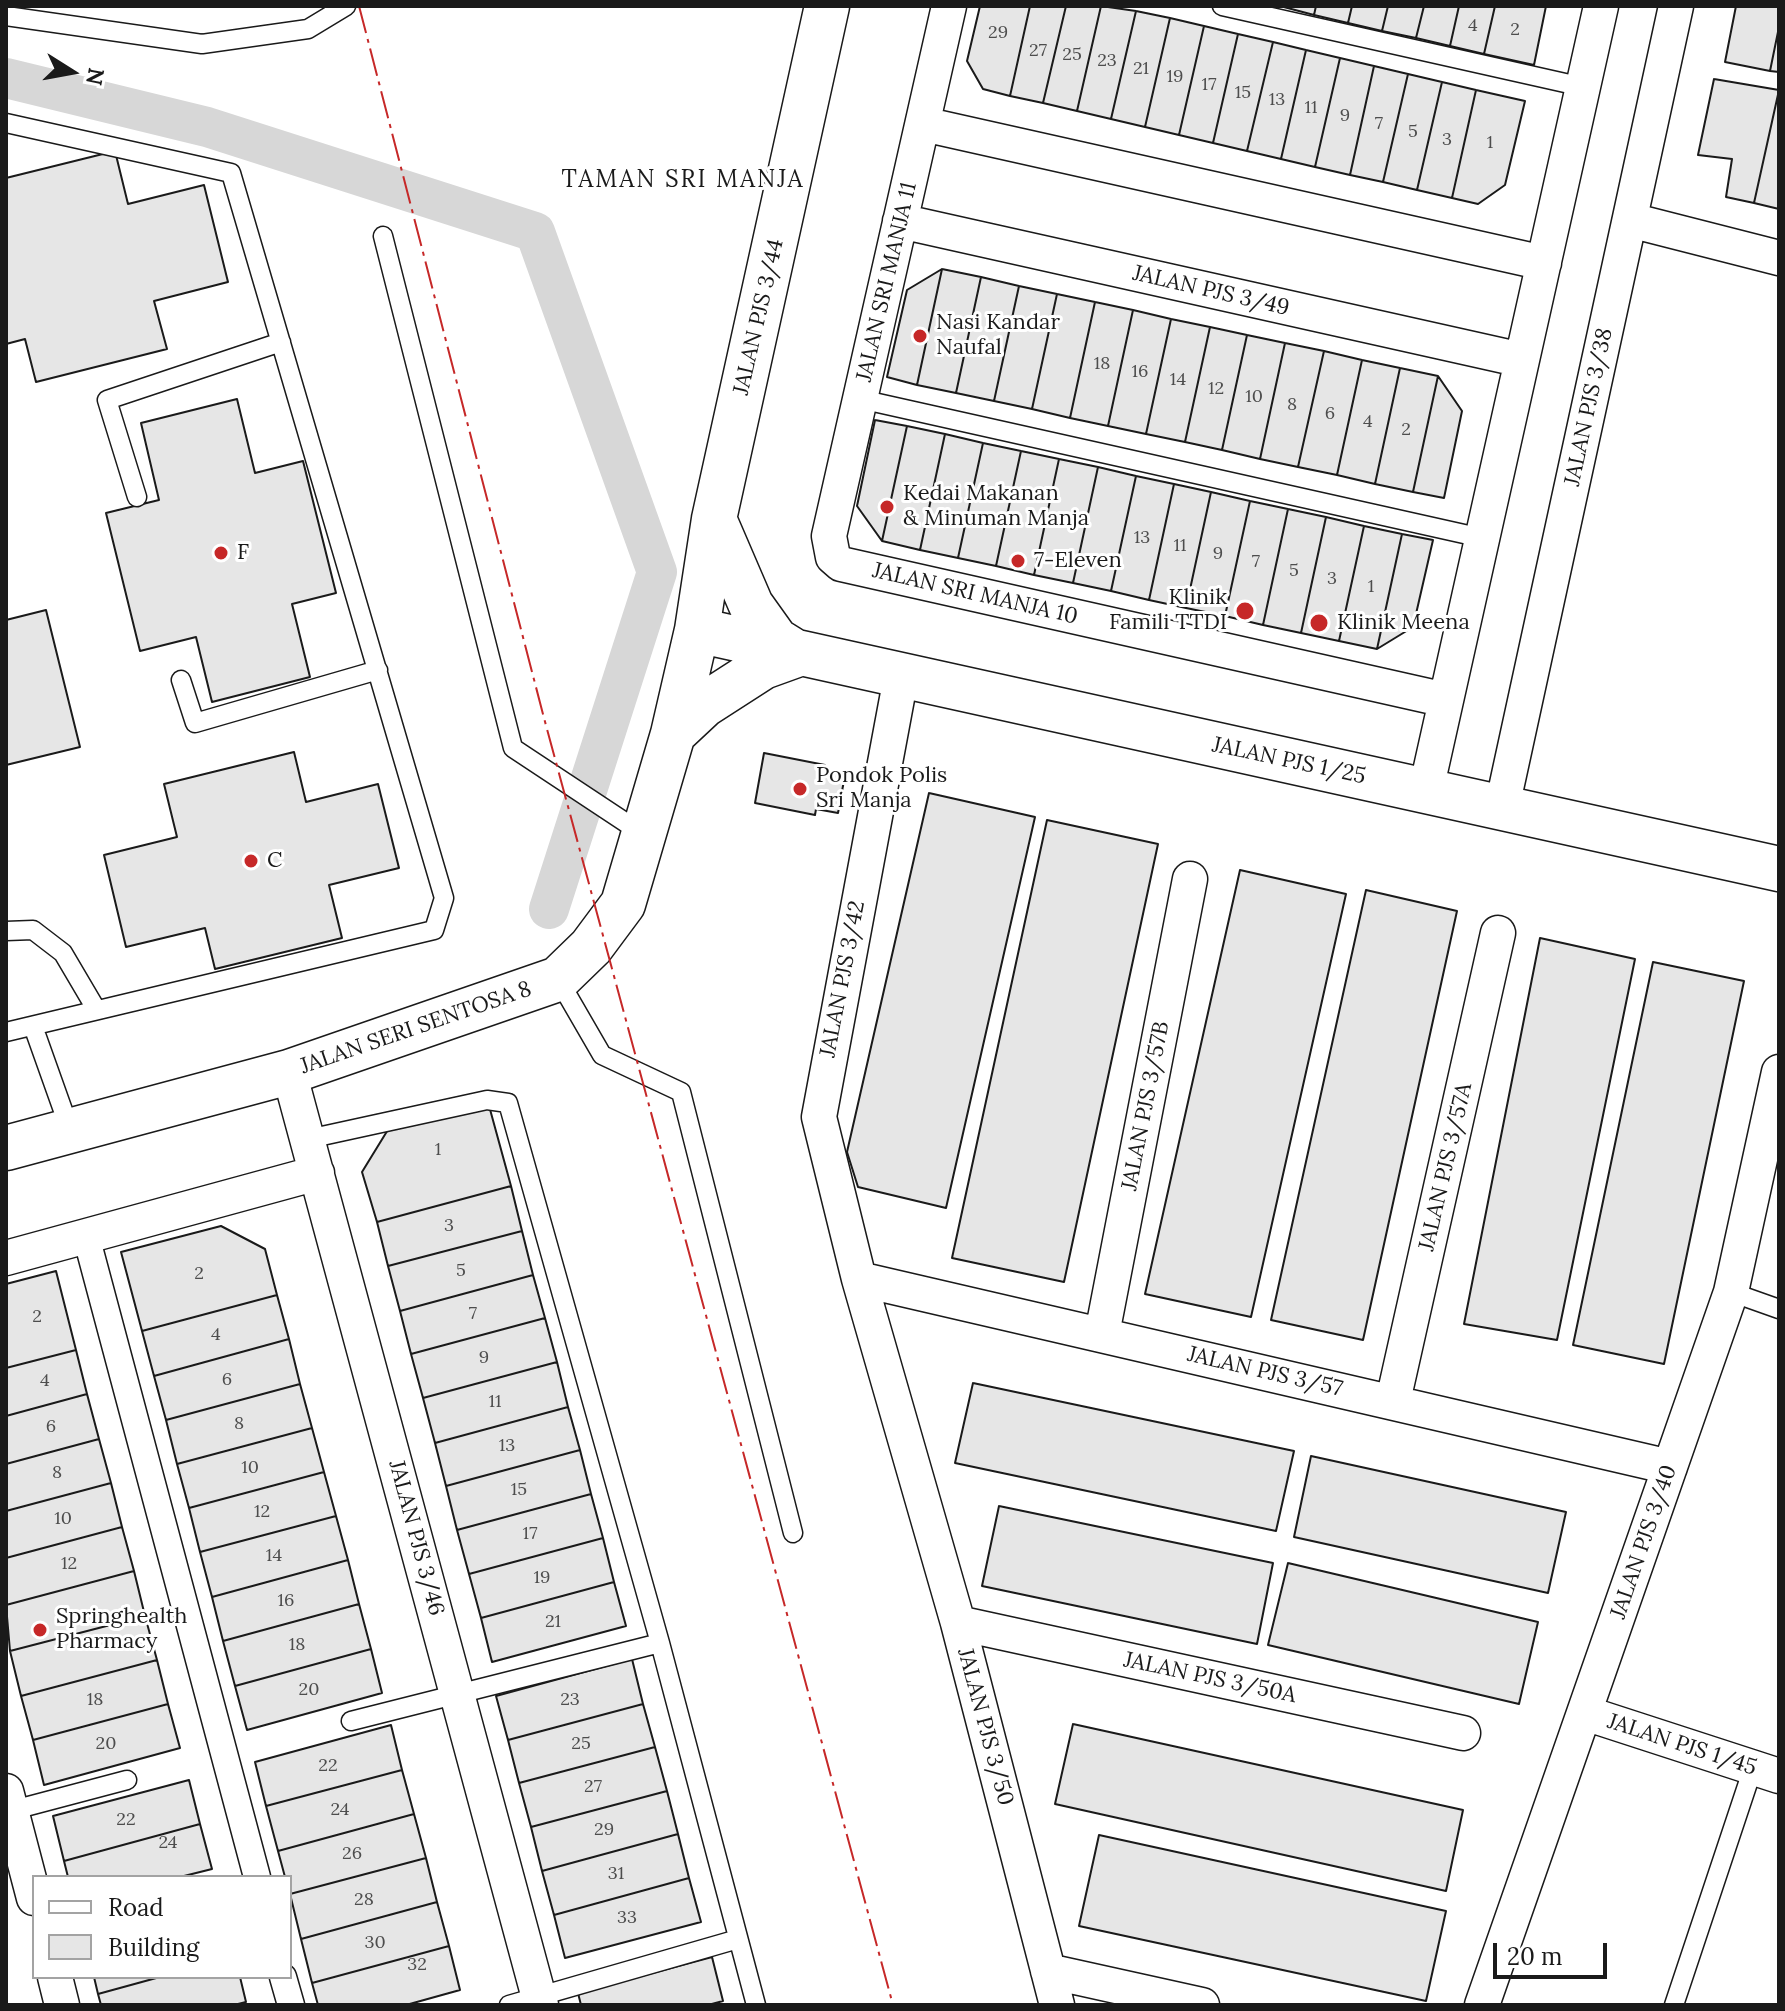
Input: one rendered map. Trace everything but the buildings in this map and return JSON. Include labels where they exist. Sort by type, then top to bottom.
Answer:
[{"type":"main road","name":"JALAN PJS 3/44","points":[[673,734],[697,630],[714,519],[827,6]]},
{"type":"main road","points":[[714,519],[751,605],[776,640],[799,654]]},
{"type":"main road","name":"JALAN PJS 1/25","points":[[697,630],[1779,869]]},
{"type":"main road","points":[[673,734],[704,705],[763,667],[799,654]]},
{"type":"main road","name":"JALAN SERI SENTOSA 8","points":[[6,1148],[289,1072],[558,979],[591,947],[623,904],[673,734]]},
{"type":"street","name":"JALAN SRI MANJA 11","points":[[833,557],[829,536],[949,6]]},
{"type":"street","points":[[1426,790],[1601,6]]},
{"type":"street","name":"JALAN PJS 3/38","points":[[1502,807],[1676,6]]},
{"type":"street","points":[[923,124],[1544,263]]},
{"type":"street","points":[[1630,220],[1779,258]]},
{"type":"street","name":"JALAN PJS 3/49","points":[[900,221],[1522,360]]},
{"type":"street","name":"JALAN SRI MANJA 10","points":[[833,557],[841,564],[1446,700]]},
{"type":"street","name":"JALAN PJS 3/42","points":[[901,677],[818,1106],[859,1279],[907,1451]]},
{"type":"street","name":"JALAN PJS 3/57B","points":[[1102,1334],[1190,879]]},
{"type":"street","name":"JALAN PJS 3/57A","points":[[1393,1401],[1498,933]]},
{"type":"street","name":"JALAN PJS 3/46","points":[[289,1072],[458,1693],[530,2002]]},
{"type":"street","name":"JALAN PJS 3/40","points":[[1484,2005],[1731,1292],[1779,1072]]},
{"type":"street","points":[[6,1258],[317,1173]]},
{"type":"street","points":[[86,1236],[256,1875]]},
{"type":"street","name":"JALAN PJS 3/57","points":[[859,1279],[1670,1467]]},
{"type":"street","name":"JALAN PJS 3/50","points":[[907,1451],[958,1623],[1057,2005]]},
{"type":"street","name":"JALAN PJS 3/50A","points":[[958,1623],[1463,1733]]},
{"type":"street","name":"JALAN PJS 1/45","points":[[1585,1713],[1766,1772]]},
{"type":"street","points":[[8,1804],[32,1891]]},
{"type":"street","points":[[1048,1971],[1202,2005]]},
{"type":"street","points":[[56,1979],[62,2005]]},
{"type":"street","points":[[284,1979],[291,2005]]},
{"type":"lane","points":[[6,16],[202,44],[308,29],[346,6]]},
{"type":"lane","points":[[1222,6],[1583,87]]},
{"type":"lane","points":[[6,123],[231,173],[444,898],[434,930],[6,1032]]},
{"type":"lane","points":[[383,236],[513,748],[645,836]]},
{"type":"lane","points":[[137,497],[107,400],[281,342]]},
{"type":"lane","points":[[860,399],[1482,538]]},
{"type":"lane","points":[[181,680],[195,723],[378,670]]},
{"type":"lane","points":[[6,931],[33,930],[63,953],[96,1009]]},
{"type":"lane","points":[[558,979],[602,1055],[681,1092],[793,1533]]},
{"type":"lane","points":[[33,1026],[70,1130]]},
{"type":"lane","points":[[308,1139],[487,1100],[508,1103],[660,1643],[756,2005]]},
{"type":"lane","points":[[1731,1292],[1779,1309]]},
{"type":"lane","points":[[351,1721],[660,1643]]},
{"type":"lane","points":[[1674,2005],[1766,1772]]},
{"type":"lane","points":[[8,1804],[127,1780]]},
{"type":"lane","points":[[530,2002],[738,1939]]},
{"type":"waterway","points":[[6,78],[207,127],[535,232],[657,572],[549,909]]},
{"type":"power","points":[[359,6],[544,718],[893,2005]]},
{"type":"place","name":"Nasi Kandar Naufal","points":[[920,336]]},
{"type":"place","name":"Kedai Makanan & Minuman Manja","points":[[887,507]]},
{"type":"place","name":"F","points":[[221,553]]},
{"type":"place","name":"7-Eleven","points":[[1018,561]]},
{"type":"place","name":"Klinik Famili TTDI","points":[[1245,611]]},
{"type":"place","name":"Klinik Meena","points":[[1319,623]]},
{"type":"place","name":"Pondok Polis Sri Manja","points":[[800,789]]},
{"type":"place","name":"C","points":[[251,861]]},
{"type":"place","name":"Springhealth Pharmacy","points":[[40,1630]]},
{"type":"district","name":"TAMAN SRI MANJA","points":[[683,180]]}]
